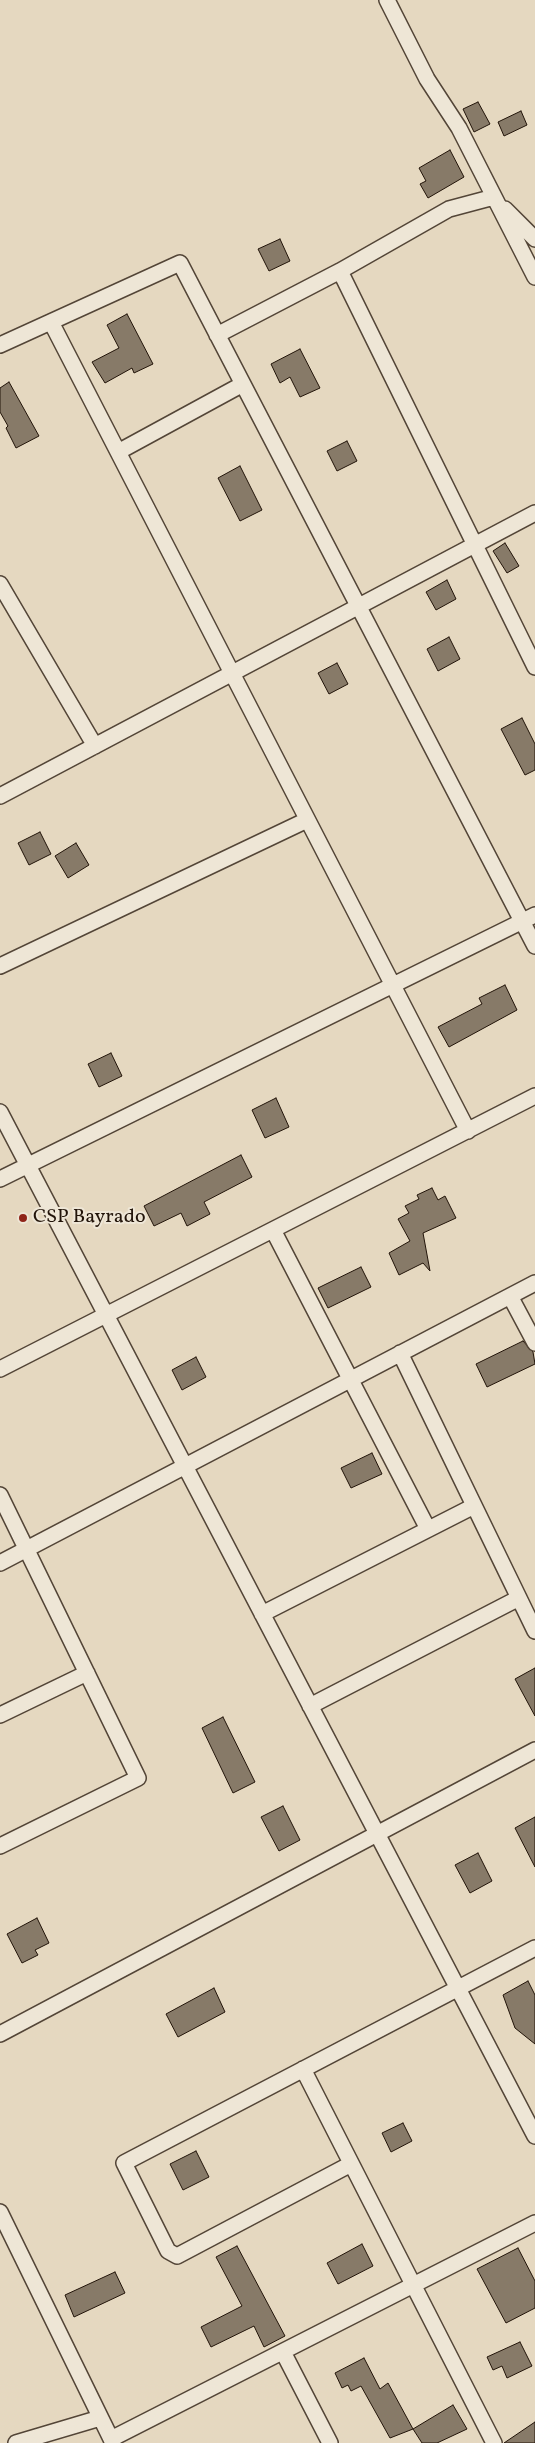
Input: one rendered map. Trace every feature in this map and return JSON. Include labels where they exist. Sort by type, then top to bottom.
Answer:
[{"type":"street","points":[[387,0],[427,79],[459,128],[535,277]]},
{"type":"street","points":[[494,197],[535,239]]},
{"type":"street","points":[[217,336],[340,271],[449,210],[494,197]]},
{"type":"street","points":[[0,345],[180,263],[358,607],[529,919],[535,946]]},
{"type":"street","points":[[340,271],[535,667]]},
{"type":"street","points":[[51,322],[468,1130]]},
{"type":"street","points":[[118,452],[243,384]]},
{"type":"street","points":[[0,796],[535,514]]},
{"type":"street","points":[[0,584],[95,746]]},
{"type":"street","points":[[0,966],[307,820]]},
{"type":"street","points":[[0,1180],[27,1164],[529,919]]},
{"type":"street","points":[[0,1369],[535,1096]]},
{"type":"street","points":[[0,1112],[535,2136]]},
{"type":"street","points":[[273,1230],[428,1529]]},
{"type":"street","points":[[0,1563],[535,1283]]},
{"type":"street","points":[[510,1296],[535,1343]]},
{"type":"street","points":[[400,1354],[535,1631]]},
{"type":"street","points":[[0,1495],[138,1778],[0,1846]]},
{"type":"street","points":[[262,1614],[474,1506]]},
{"type":"street","points":[[310,1706],[519,1598]]},
{"type":"street","points":[[0,1715],[87,1673]]},
{"type":"street","points":[[0,2034],[535,1750]]},
{"type":"street","points":[[351,2164],[177,2256],[170,2254],[124,2163],[535,1948]]},
{"type":"street","points":[[303,2069],[494,2443]]},
{"type":"street","points":[[0,2212],[112,2441],[535,2223]]},
{"type":"street","points":[[283,2352],[330,2443]]},
{"type":"street","points":[[16,2443],[100,2418]]},
{"type":"building","points":[[478,102],[490,124],[474,132],[463,109]]},
{"type":"building","points":[[521,111],[527,125],[504,136],[498,122]]},
{"type":"building","points":[[450,150],[464,177],[428,198],[420,184],[426,181],[419,168]]},
{"type":"building","points":[[280,239],[290,261],[269,271],[258,249]]},
{"type":"building","points":[[127,314],[153,364],[134,373],[132,368],[105,383],[92,362],[119,348],[107,325]]},
{"type":"building","points":[[300,349],[320,388],[300,397],[290,377],[280,383],[271,364]]},
{"type":"building","points":[[9,382],[39,436],[16,448],[6,428],[8,426],[0,412],[0,388]]},
{"type":"building","points":[[347,441],[357,461],[337,471],[327,451]]},
{"type":"building","points":[[240,466],[262,510],[240,521],[218,478]]},
{"type":"building","points":[[505,543],[519,566],[507,573],[493,551]]},
{"type":"building","points":[[447,580],[456,599],[436,610],[426,592]]},
{"type":"building","points":[[449,637],[460,659],[438,671],[427,649]]},
{"type":"building","points":[[337,663],[348,684],[329,694],[318,673]]},
{"type":"building","points":[[522,718],[535,744],[535,770],[525,775],[501,729]]},
{"type":"building","points":[[40,832],[51,854],[29,865],[18,843]]},
{"type":"building","points":[[76,843],[89,865],[68,878],[55,856]]},
{"type":"building","points":[[505,985],[517,1010],[449,1047],[438,1027],[482,1004],[479,998]]},
{"type":"building","points":[[111,1053],[122,1076],[99,1087],[88,1064]]},
{"type":"building","points":[[276,1098],[289,1127],[265,1138],[252,1110]]},
{"type":"building","points":[[241,1155],[252,1177],[204,1202],[210,1214],[187,1226],[181,1213],[154,1226],[144,1206]]},
{"type":"building","points":[[432,1188],[438,1200],[445,1196],[456,1218],[423,1233],[430,1271],[423,1263],[399,1275],[389,1253],[410,1241],[398,1219],[409,1213],[405,1206],[419,1199],[417,1195]]},
{"type":"building","points":[[361,1267],[371,1287],[328,1308],[318,1288]]},
{"type":"building","points":[[523,1341],[533,1352],[535,1364],[487,1387],[476,1364]]},
{"type":"building","points":[[196,1357],[206,1377],[182,1390],[172,1370]]},
{"type":"building","points":[[372,1453],[382,1474],[351,1488],[341,1468]]},
{"type":"building","points":[[535,1668],[535,1716],[515,1679]]},
{"type":"building","points":[[223,1717],[255,1782],[233,1793],[202,1728]]},
{"type":"building","points":[[283,1806],[300,1840],[279,1851],[261,1817]]},
{"type":"building","points":[[535,1817],[535,1867],[515,1828]]},
{"type":"building","points":[[478,1853],[492,1881],[470,1893],[455,1865]]},
{"type":"building","points":[[37,1918],[49,1943],[35,1950],[38,1955],[22,1963],[7,1934]]},
{"type":"building","points":[[528,1981],[535,1995],[535,2044],[515,2028],[503,1995]]},
{"type":"building","points":[[214,1988],[225,2012],[178,2037],[166,2014]]},
{"type":"building","points":[[403,2123],[412,2141],[391,2152],[382,2133]]},
{"type":"building","points":[[196,2151],[209,2177],[183,2190],[170,2164]]},
{"type":"building","points":[[362,2244],[373,2266],[338,2284],[327,2263]]},
{"type":"building","points":[[237,2246],[285,2336],[264,2347],[254,2326],[211,2347],[201,2327],[242,2306],[216,2257]]},
{"type":"building","points":[[518,2248],[535,2281],[535,2308],[506,2323],[477,2269]]},
{"type":"building","points":[[115,2272],[125,2293],[74,2317],[65,2295]]},
{"type":"building","points":[[520,2342],[532,2366],[507,2378],[502,2366],[493,2370],[487,2357]]},
{"type":"building","points":[[364,2358],[380,2389],[388,2383],[413,2429],[390,2438],[361,2386],[351,2391],[348,2385],[342,2388],[335,2373]]},
{"type":"building","points":[[453,2405],[467,2429],[437,2443],[422,2443],[413,2429]]},
{"type":"building","points":[[535,2422],[535,2443],[504,2443]]},
{"type":"place","name":"CSP Bayrado","points":[[23,1218]]}]
